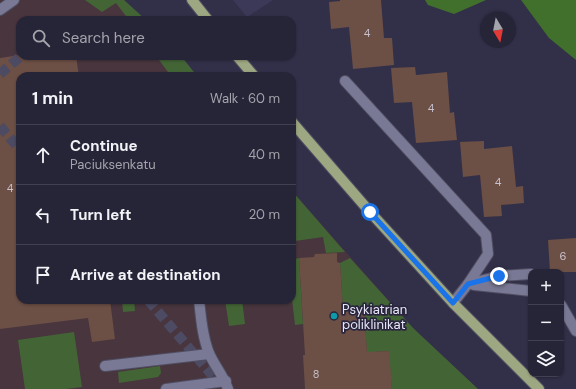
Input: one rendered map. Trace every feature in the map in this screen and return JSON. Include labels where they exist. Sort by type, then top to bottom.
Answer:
[{"type":"main road","points":[[192,0],[205,16]]},
{"type":"main road","points":[[240,60],[251,72]]},
{"type":"main road","points":[[296,127],[370,212],[453,303],[539,389]]},
{"type":"street","points":[[0,10],[14,0]]},
{"type":"street","points":[[345,81],[486,235],[488,254],[453,303]]},
{"type":"street","points":[[468,284],[499,276],[528,274]]},
{"type":"street","points":[[468,284],[528,291]]},
{"type":"street","points":[[166,389],[227,385],[209,354],[203,330],[200,304]]},
{"type":"street","points":[[564,310],[576,331]]},
{"type":"street","points":[[105,366],[209,354]]},
{"type":"shaded area","points":[[0,0],[124,0],[142,16],[16,16],[16,60],[184,60],[194,72],[16,72],[16,304],[296,304],[296,196],[413,328],[478,389],[0,389]]},
{"type":"shaded area","points":[[233,0],[273,0],[249,16],[246,16]]},
{"type":"green space","points":[[85,0],[124,0],[142,16],[126,16],[116,3],[102,12]]},
{"type":"green space","points":[[425,0],[486,0],[454,14],[428,5]]},
{"type":"green space","points":[[521,0],[576,0],[576,60],[549,38]]},
{"type":"green space","points":[[159,60],[184,60],[194,72],[168,72]]},
{"type":"green space","points":[[296,196],[345,252],[326,253],[323,237],[296,241]]},
{"type":"green space","points":[[299,258],[303,324],[295,325],[293,304],[296,304],[296,259]]},
{"type":"green space","points":[[350,258],[413,328],[478,389],[392,389],[388,351],[374,352],[372,355],[367,355],[364,306],[350,307],[343,310],[340,263]]},
{"type":"green space","points":[[122,304],[134,304],[135,311],[123,312]]},
{"type":"green space","points":[[226,304],[242,304],[245,324],[229,326]]},
{"type":"green space","points":[[74,332],[82,387],[66,389],[25,389],[18,340]]},
{"type":"green space","points":[[160,366],[161,373],[158,377],[119,383],[118,372]]},
{"type":"building","points":[[340,0],[381,0],[384,38],[392,38],[394,65],[353,69],[349,27],[331,29],[329,2]]},
{"type":"building","points":[[16,56],[16,60],[77,60],[78,72],[16,72],[16,304],[111,304],[115,339],[92,342],[88,318],[0,329],[0,58]]},
{"type":"building","points":[[415,67],[416,75],[447,72],[450,113],[454,112],[457,140],[416,143],[412,102],[394,103],[391,68]]},
{"type":"building","points":[[484,141],[484,149],[512,146],[516,187],[523,186],[524,203],[501,205],[502,216],[484,217],[480,175],[463,177],[460,142]]},
{"type":"building","points":[[576,238],[576,272],[564,272],[564,269],[550,269],[548,240]]},
{"type":"building","name":"Psykiatrian poliklinikat","points":[[337,253],[337,262],[340,263],[343,308],[364,306],[367,352],[389,351],[392,389],[305,389],[303,355],[305,355],[299,258],[314,257],[315,254]]},
{"type":"tunnel","points":[[0,74],[16,60]]},
{"type":"tunnel","points":[[0,126],[16,145]]},
{"type":"tunnel","points":[[151,304],[212,375],[225,385]]},
{"type":"place","name":"Psykiatrian poliklinikat","points":[[334,316]]},
{"type":"route","points":[[370,212],[453,303],[468,284],[499,276]]}]
